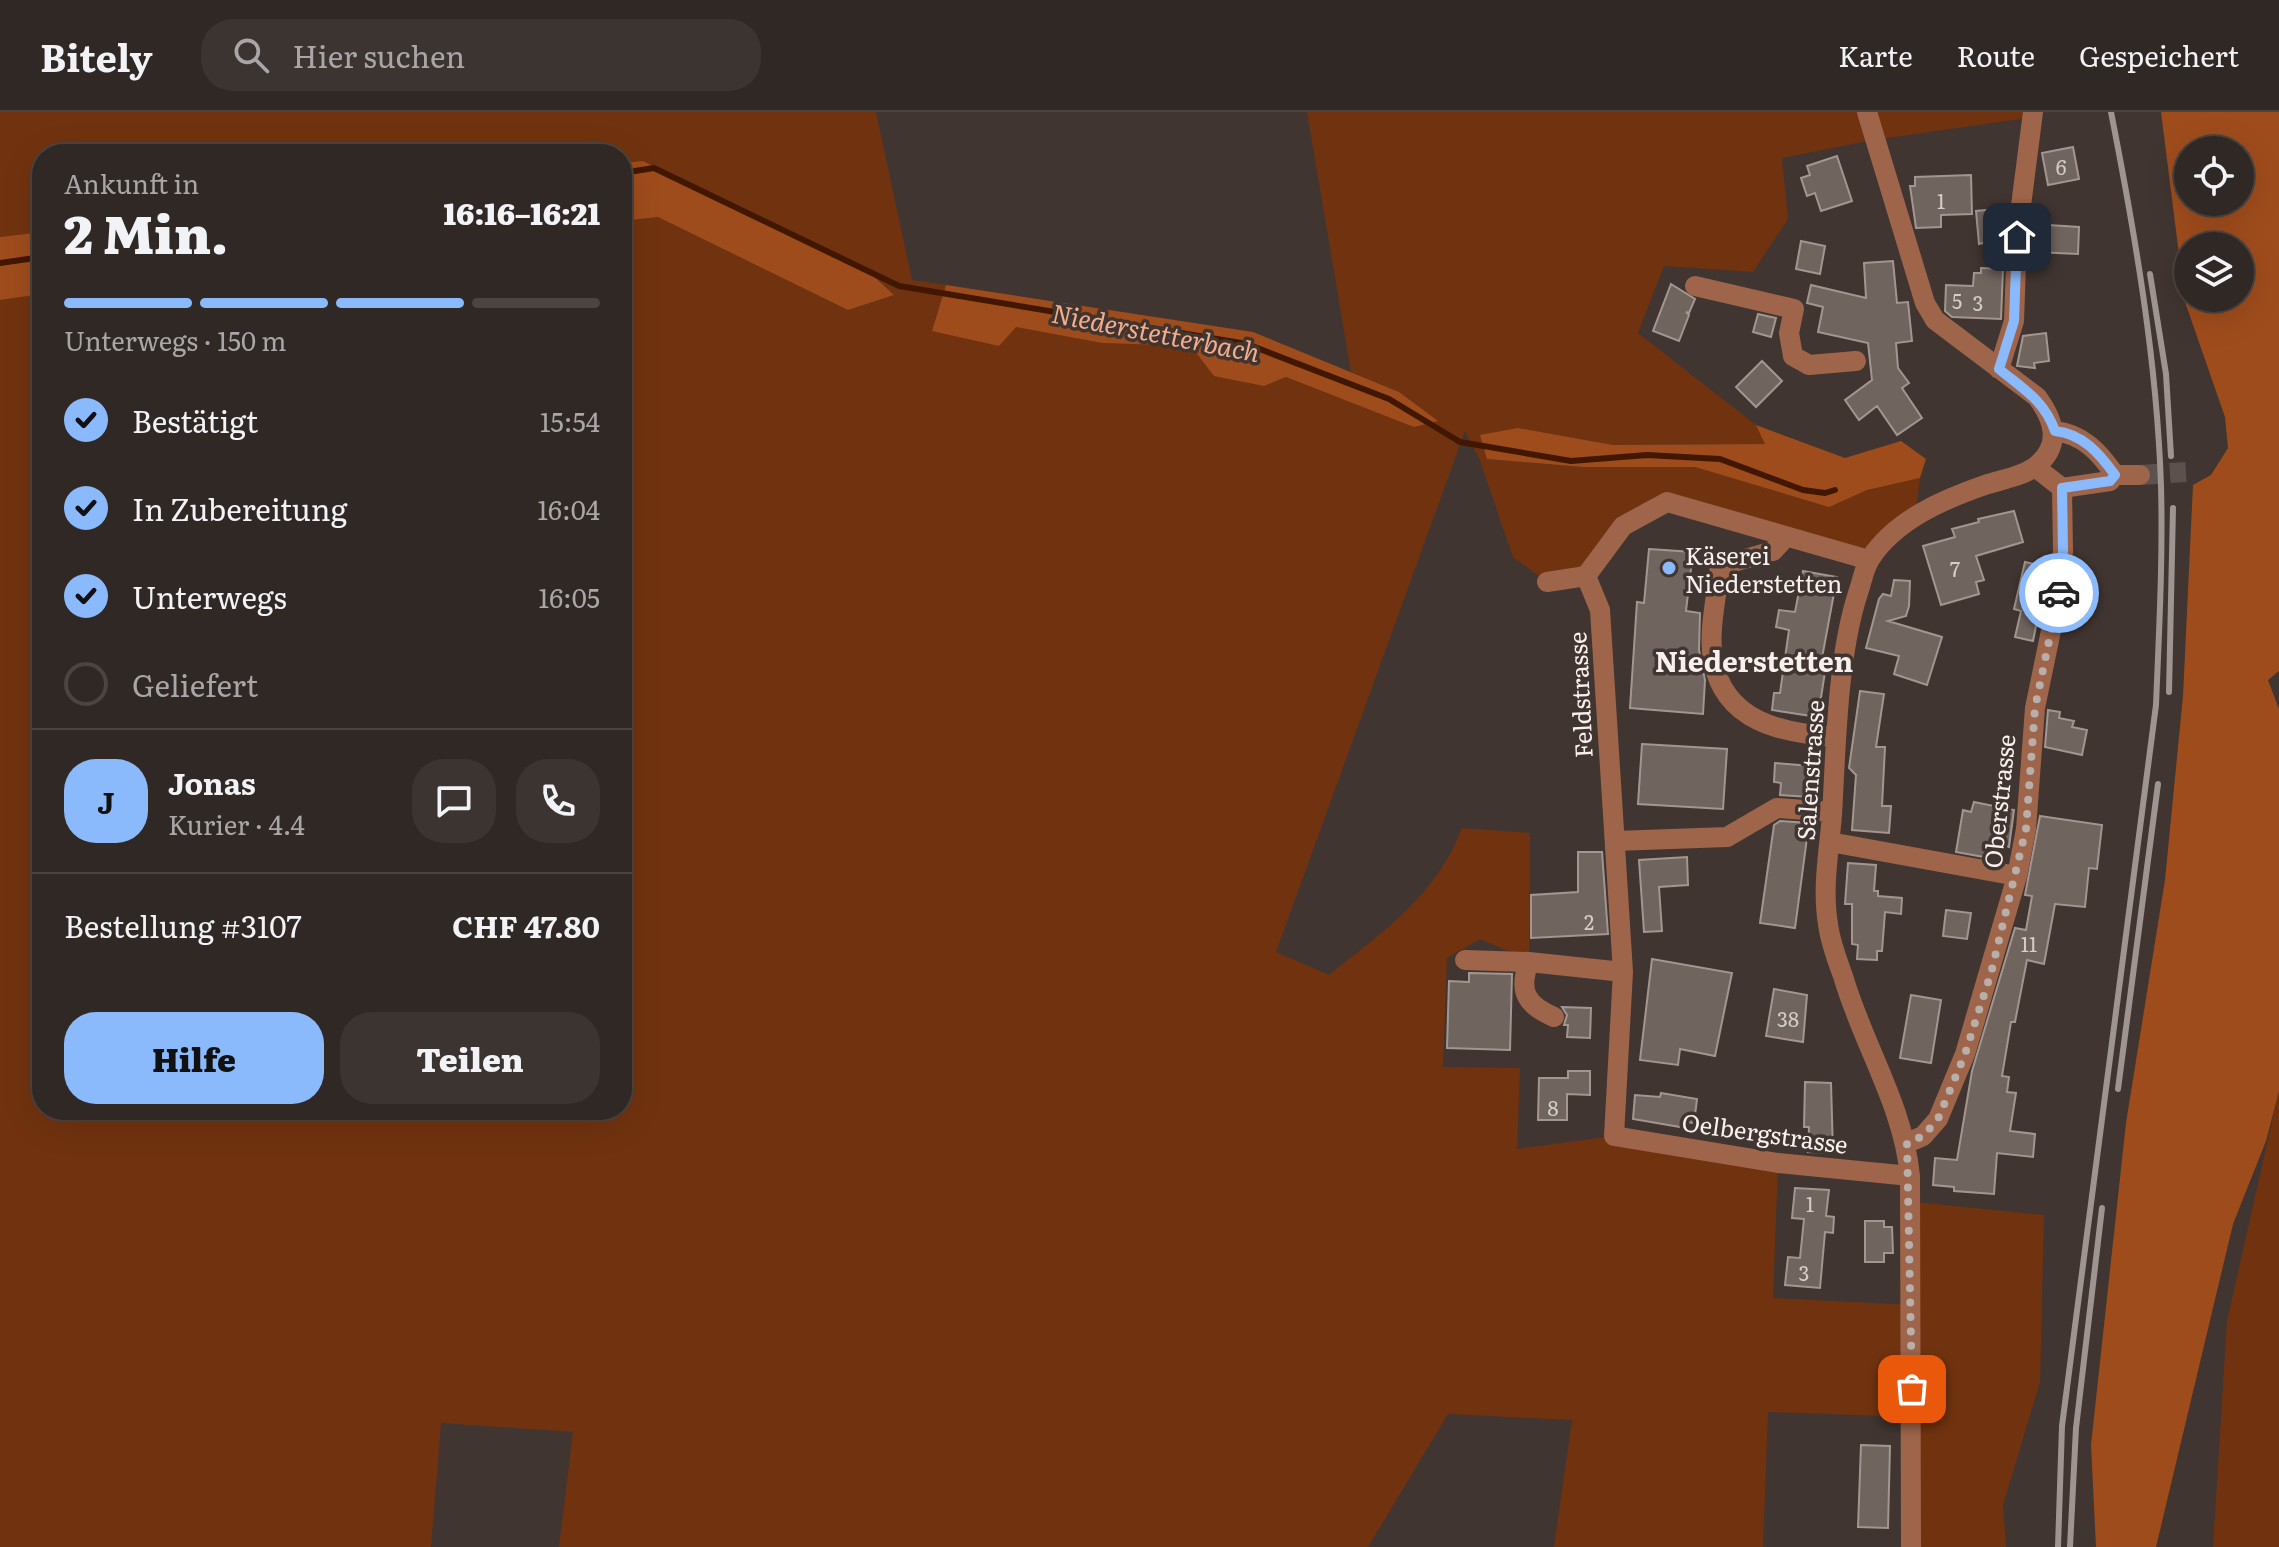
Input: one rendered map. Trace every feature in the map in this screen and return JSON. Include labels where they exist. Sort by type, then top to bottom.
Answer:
[{"type":"street","points":[[1867,112],[1925,303],[1935,320],[2037,397],[2049,413],[2055,431],[2049,449],[2035,467],[2062,488],[2110,481],[2115,475]]},
{"type":"street","points":[[1999,369],[2014,321],[2017,237],[2033,112]]},
{"type":"street","points":[[1695,286],[1794,309],[1789,333],[1793,356],[1809,365],[1856,361]]},
{"type":"street","points":[[2055,431],[2082,440],[2101,455],[2115,475]]},
{"type":"street","name":"Salenstrasse","points":[[1911,1547],[1910,1176],[1907,1143],[1844,981],[1828,925],[1835,737],[1854,604],[1869,560],[1887,539],[1938,504],[2035,467]]},
{"type":"street","points":[[2115,475],[2140,475]]},
{"type":"street","name":"Oberstrasse","points":[[1907,1143],[1923,1136],[1938,1119],[1965,1054],[2017,876],[2026,829],[2035,708],[2059,592],[2063,551],[2062,488]]},
{"type":"street","points":[[1547,582],[1586,576],[1623,526],[1667,502],[1869,560]]},
{"type":"street","points":[[1785,538],[1773,551],[1720,566],[1713,658],[1719,680],[1734,703],[1756,719],[1779,731],[1835,737]]},
{"type":"street","name":"Feldstrasse","points":[[1586,576],[1600,610],[1623,972],[1614,1136]]},
{"type":"street","points":[[1615,841],[1727,837],[1777,808],[1832,812]]},
{"type":"street","points":[[1830,842],[2017,876]]},
{"type":"street","points":[[1465,960],[1529,962],[1623,972]]},
{"type":"street","points":[[1529,962],[1523,976],[1525,997],[1532,1007],[1554,1017]]},
{"type":"street","name":"Oelbergstrasse","points":[[1614,1136],[1778,1163],[1910,1176]]},
{"type":"shaded area","points":[[0,112],[876,112],[912,280],[946,285],[932,331],[1016,327],[1102,343],[1191,346],[1264,386],[1286,377],[1343,399],[1399,392],[1351,372],[1307,112],[2027,112],[2027,118],[1873,140],[1782,158],[1788,219],[1753,272],[1664,266],[1638,333],[1756,425],[1766,444],[1613,445],[1518,428],[1487,459],[1583,467],[1695,467],[1829,506],[1867,490],[1920,478],[1915,517],[1869,560],[1667,502],[1623,526],[1586,576],[1547,582],[1513,557],[1479,458],[1465,431],[1276,952],[1329,975],[1388,927],[1423,893],[1451,852],[1462,828],[1530,833],[1529,960],[1480,939],[1447,958],[1443,1067],[1520,1068],[1517,1149],[1614,1136],[1778,1163],[1773,1298],[1911,1305],[1915,1202],[2044,1215],[2040,1382],[2003,1505],[2006,1547],[1911,1547],[1913,1417],[1768,1412],[1763,1547],[1554,1547],[1572,1420],[1448,1414],[1368,1547],[559,1547],[573,1432],[441,1423],[431,1547],[0,1547],[0,300],[32,295],[32,1120],[632,1120],[632,220],[658,217],[848,310],[894,295],[869,272],[643,161],[632,162],[632,144],[32,144],[32,233],[0,237]]},
{"type":"shaded area","points":[[2161,112],[2279,112],[2279,671],[2268,680],[2279,709],[2279,1091],[2266,1141],[2233,1224],[2156,1547],[2096,1547],[2091,1445],[2126,1123],[2165,880],[2183,696],[2193,485],[2211,475],[2228,448],[2225,417],[2188,312],[2254,312],[2254,232],[2176,232],[2174,216],[2254,216],[2254,136],[2174,136],[2174,215]]},
{"type":"shaded area","points":[[643,161],[869,272],[894,295],[848,310],[658,217],[632,220],[632,162]]},
{"type":"shaded area","points":[[32,233],[32,295],[0,300],[0,237]]},
{"type":"shaded area","points":[[946,285],[1253,332],[1399,392],[1438,421],[1414,427],[1286,377],[1264,386],[1214,376],[1191,346],[1102,343],[1016,327],[999,346],[932,331]]},
{"type":"shaded area","points":[[1756,425],[1845,458],[1901,441],[1926,459],[1920,478],[1867,490],[1829,507],[1695,467],[1583,467],[1487,459],[1480,435],[1518,428],[1613,445],[1765,444]]},
{"type":"shaded area","points":[[2279,1091],[2279,1547],[2213,1547],[2227,1321]]},
{"type":"building","points":[[2073,147],[2079,179],[2048,185],[2042,153]]},
{"type":"building","points":[[1837,156],[1852,201],[1821,211],[1815,193],[1807,196],[1801,178],[1810,175],[1807,166]]},
{"type":"building","points":[[1971,175],[1972,214],[1941,215],[1941,227],[1916,228],[1910,186],[1915,186],[1915,177]]},
{"type":"building","points":[[2007,208],[2004,238],[1979,244],[1976,211]]},
{"type":"building","points":[[2032,224],[2079,227],[2078,254],[2035,252],[2036,230],[2031,232]]},
{"type":"building","points":[[1801,241],[1825,246],[1820,274],[1796,269]]},
{"type":"building","points":[[1893,261],[1897,303],[1908,302],[1912,341],[1896,343],[1898,368],[1909,383],[1902,388],[1922,418],[1897,435],[1877,406],[1859,420],[1845,400],[1872,380],[1868,343],[1818,332],[1823,307],[1807,303],[1811,285],[1866,298],[1864,263]]},
{"type":"building","points":[[1981,268],[2003,269],[2001,319],[1952,317],[1945,311],[1946,285],[1973,286],[1974,273],[1981,273]]},
{"type":"building","points":[[1671,284],[1695,299],[1689,313],[1686,312],[1689,315],[1679,341],[1653,331]]},
{"type":"building","points":[[1758,314],[1776,318],[1771,337],[1753,332]]},
{"type":"building","points":[[2046,333],[2049,361],[2034,363],[2035,368],[2017,366],[2023,336]]},
{"type":"building","points":[[1762,361],[1782,381],[1756,407],[1736,387]]},
{"type":"building","points":[[2014,511],[2023,542],[1976,556],[1984,580],[1976,582],[1979,594],[1941,605],[1923,546],[1955,537],[1952,529],[1979,522],[1978,519]]},
{"type":"building","points":[[1649,549],[1693,552],[1686,611],[1700,613],[1699,650],[1705,680],[1703,714],[1630,708],[1637,602],[1644,603]]},
{"type":"building","points":[[2025,562],[2048,567],[2033,641],[2015,637],[2021,611],[2014,609]]},
{"type":"building","points":[[1803,571],[1837,577],[1822,658],[1827,659],[1818,717],[1772,710],[1774,693],[1780,693],[1789,630],[1776,627],[1779,610],[1795,612]]},
{"type":"building","points":[[1894,580],[1910,581],[1909,606],[1906,616],[1888,621],[1942,637],[1927,685],[1894,674],[1899,656],[1866,648],[1879,599],[1883,594],[1891,596]]},
{"type":"building","points":[[1860,691],[1884,694],[1876,747],[1885,747],[1882,806],[1891,806],[1889,833],[1852,830],[1856,775],[1849,768]]},
{"type":"building","points":[[2048,710],[2060,712],[2059,718],[2074,721],[2072,727],[2087,730],[2082,755],[2045,747]]},
{"type":"building","points":[[1642,744],[1727,749],[1723,809],[1638,804]]},
{"type":"building","points":[[1775,763],[1811,766],[1809,797],[1780,795],[1781,783],[1774,782]]},
{"type":"building","points":[[1974,802],[2014,810],[2009,847],[1987,842],[1984,857],[1956,852],[1963,810],[1971,812]]},
{"type":"building","points":[[2040,816],[2102,825],[2097,869],[2089,868],[2085,907],[2055,904],[2044,964],[2027,960],[2015,1022],[2011,1022],[2002,1076],[2009,1077],[2007,1092],[2016,1093],[2010,1131],[2035,1134],[2033,1157],[1997,1153],[1994,1194],[1954,1191],[1954,1187],[1933,1185],[1935,1158],[1957,1160],[1972,1071],[2015,928],[2026,930],[2032,896],[2025,895]]},
{"type":"building","points":[[1780,821],[1809,823],[1795,928],[1760,923],[1774,825]]},
{"type":"building","points":[[1578,852],[1602,852],[1608,934],[1531,938],[1531,895],[1578,892]]},
{"type":"building","points":[[1687,857],[1688,885],[1659,887],[1662,931],[1644,932],[1639,860]]},
{"type":"building","points":[[1848,863],[1876,865],[1874,891],[1878,891],[1878,896],[1902,898],[1901,914],[1885,912],[1882,951],[1877,951],[1877,960],[1857,959],[1858,945],[1852,944],[1852,904],[1845,904]]},
{"type":"building","points":[[1946,910],[1971,913],[1967,939],[1943,936]]},
{"type":"building","points":[[1652,959],[1732,973],[1715,1056],[1680,1049],[1678,1065],[1640,1060]]},
{"type":"building","points":[[1469,973],[1512,974],[1510,1050],[1447,1048],[1449,981],[1469,982]]},
{"type":"building","points":[[1774,989],[1807,995],[1803,1042],[1766,1036]]},
{"type":"building","points":[[1911,995],[1941,1000],[1931,1063],[1900,1058]]},
{"type":"building","points":[[1562,1007],[1591,1008],[1590,1038],[1567,1037],[1568,1025],[1564,1025],[1567,1015]]},
{"type":"building","points":[[1568,1071],[1590,1071],[1590,1095],[1567,1094],[1567,1120],[1538,1120],[1539,1078],[1568,1078]]},
{"type":"building","points":[[1805,1082],[1831,1083],[1833,1153],[1808,1152],[1809,1127],[1804,1127]]},
{"type":"building","points":[[1661,1093],[1697,1099],[1694,1123],[1687,1122],[1686,1128],[1633,1119],[1635,1095],[1660,1097]]},
{"type":"building","points":[[1795,1188],[1829,1190],[1826,1216],[1834,1217],[1833,1233],[1825,1232],[1820,1288],[1785,1285],[1788,1257],[1800,1258],[1804,1219],[1792,1218]]},
{"type":"building","points":[[1865,1221],[1884,1221],[1884,1227],[1892,1227],[1893,1253],[1884,1253],[1884,1262],[1865,1262]]},
{"type":"building","points":[[1861,1445],[1890,1446],[1888,1528],[1858,1527]]},
{"type":"waterway","name":"Niederstetterbach","points":[[632,171],[654,168],[899,286],[1247,344],[1389,399],[1460,442],[1571,461],[1647,455],[1720,459],[1803,490],[1825,493],[1835,490]]},
{"type":"waterway","name":"Niederstetterbach","points":[[0,263],[32,258]]},
{"type":"tunnel","points":[[2140,475],[2186,472]]},
{"type":"railway","points":[[2058,1547],[2062,1426],[2156,705],[2161,541],[2159,439],[2150,345],[2111,112]]},
{"type":"railway","points":[[2150,274],[2166,374],[2171,456]]},
{"type":"railway","points":[[2169,692],[2173,508]]},
{"type":"railway","points":[[2118,1089],[2158,784]]},
{"type":"railway","points":[[2070,1547],[2076,1428],[2102,1208]]},
{"type":"way so far","points":[[1912,1389],[1907,1143],[1923,1136],[1938,1119],[1965,1054],[1991,973],[2026,829],[2035,708],[2059,593]]},
{"type":"place","name":"Käserei Niederstetten","points":[[1669,568]]},
{"type":"district","name":"Niederstetten","points":[[1754,660]]},
{"type":"route","points":[[2017,237],[2014,321],[1999,369],[2037,397],[2049,413],[2055,431],[2067,432],[2082,440],[2101,455],[2115,475],[2110,481],[2062,488],[2063,551],[2059,593]]}]
